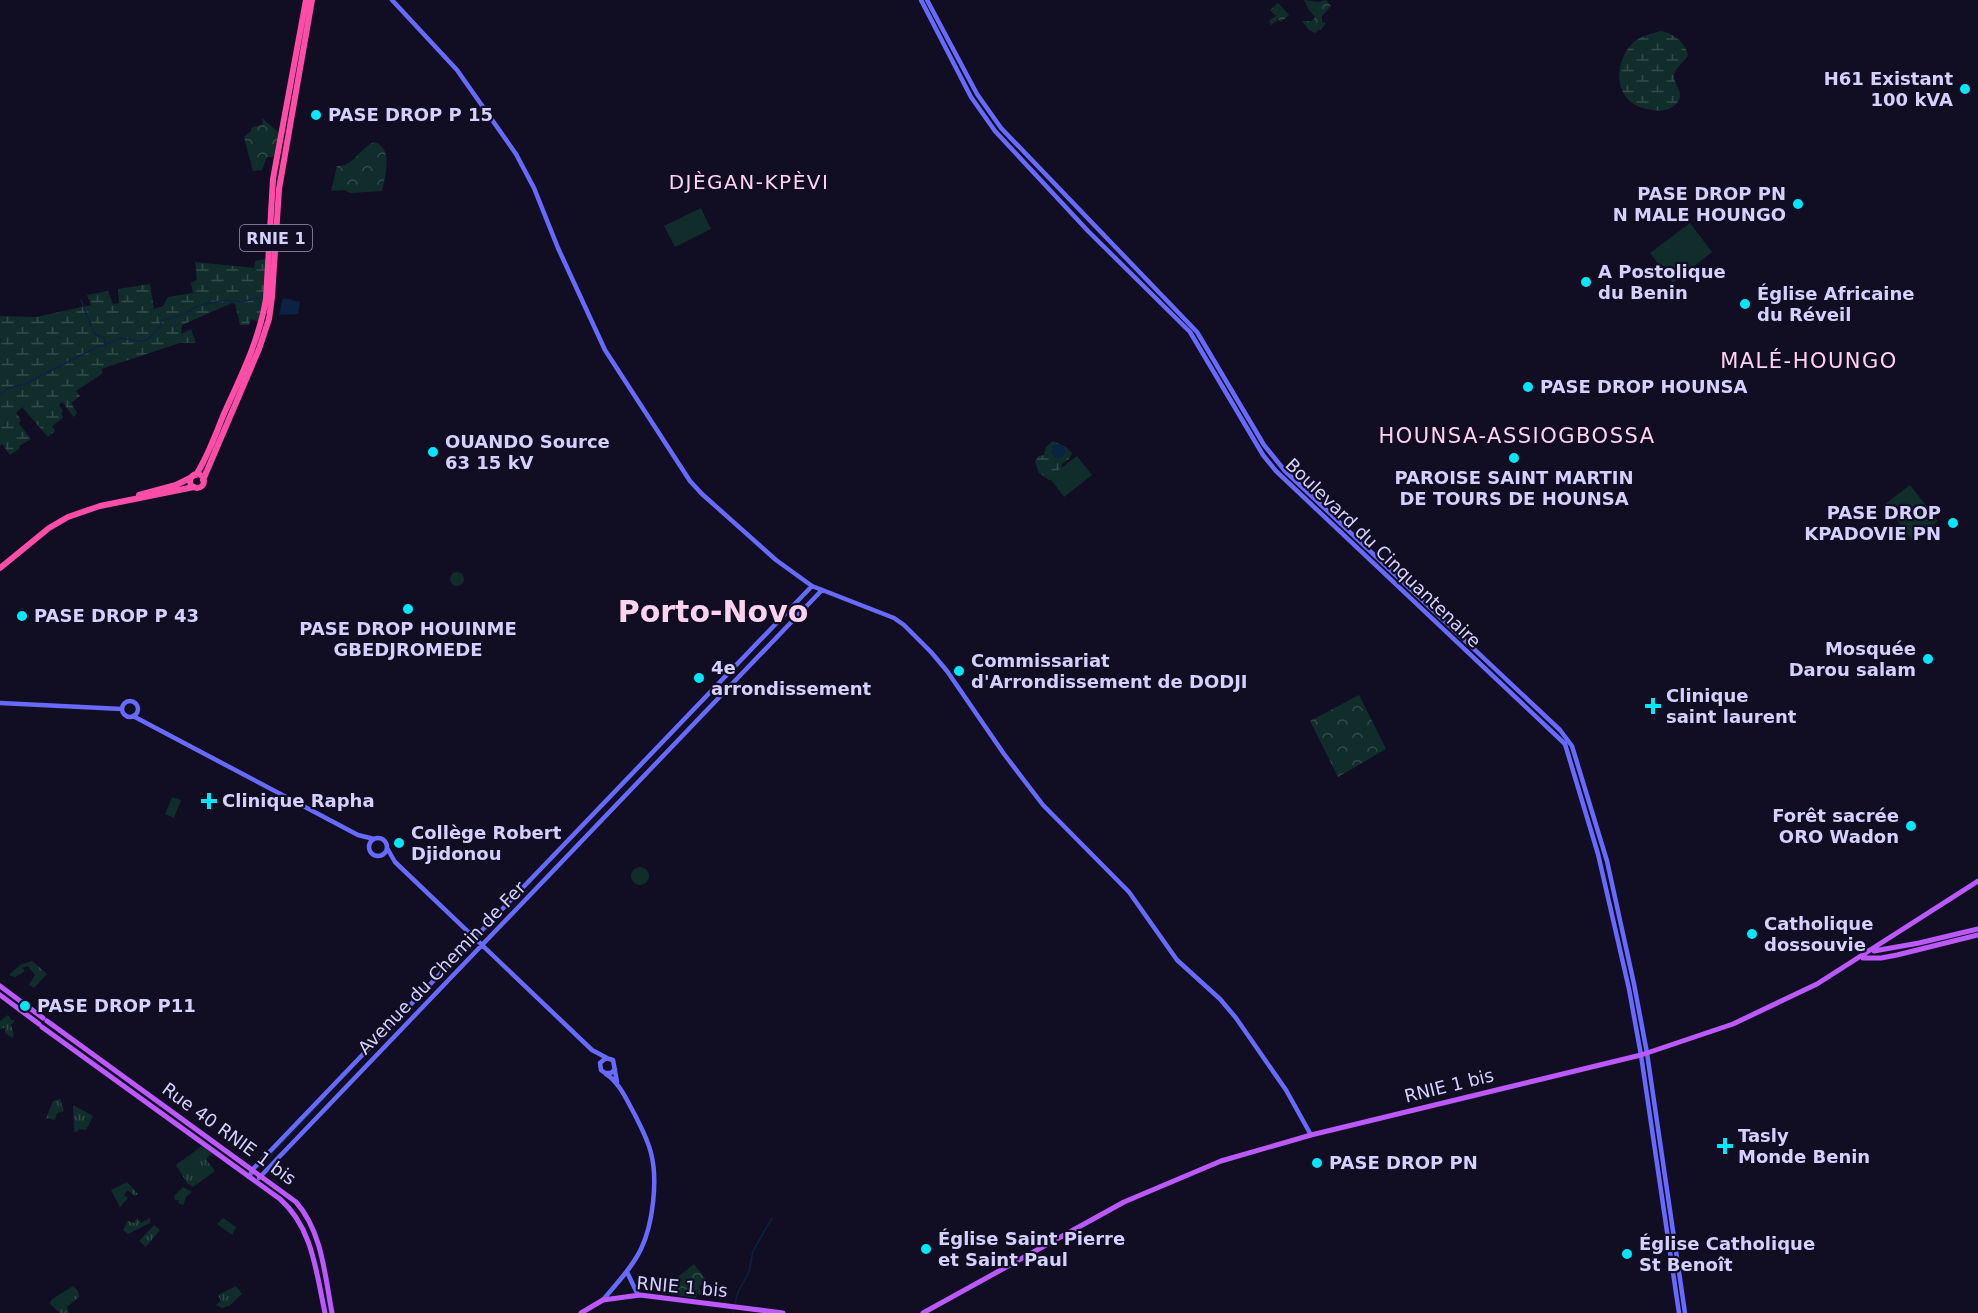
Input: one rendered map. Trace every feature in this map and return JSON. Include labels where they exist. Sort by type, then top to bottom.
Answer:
[{"type":"highway","name":"RNIE 1","points":[[0,566],[37,532],[66,514],[93,503],[153,492],[176,485],[194,476],[207,456],[242,376],[262,318],[266,299],[273,178],[306,0]]},
{"type":"highway","name":"RNIE 1","points":[[0,566],[39,535],[68,517],[100,506],[201,486],[249,373],[268,319],[272,297],[279,189],[312,0]]},
{"type":"highway","points":[[194,487],[190,483],[194,476],[201,476],[203,480]]},
{"type":"main road","points":[[392,0],[457,70],[516,154],[534,188],[558,248],[605,350],[690,481],[776,560],[812,586],[894,618],[931,652],[1043,805],[1129,892],[1177,960],[1220,999],[1236,1018],[1286,1090],[1311,1135]]},
{"type":"main road","name":"Boulevard du Cinquantenaire","points":[[921,0],[971,97],[995,131],[1088,231],[1190,332],[1263,455],[1276,471],[1565,744],[1601,865],[1644,1054]]},
{"type":"main road","name":"Boulevard du Cinquantenaire","points":[[927,0],[977,94],[1001,128],[1197,332],[1264,445],[1285,471],[1556,726],[1569,741],[1607,861],[1644,1054]]},
{"type":"main road","name":"Avenue du Chemin de Fer","points":[[812,586],[253,1169],[252,1179],[262,1176],[822,590]]},
{"type":"main road","points":[[0,703],[122,709]]},
{"type":"main road","points":[[122,709],[126,703],[134,703],[138,710],[134,716]]},
{"type":"main road","points":[[122,709],[125,715],[134,716],[358,835],[384,840],[395,862],[592,1050],[613,1061],[619,1087]]},
{"type":"main road","points":[[358,835],[373,854],[395,862]]},
{"type":"main road","points":[[369,848],[370,842],[374,839]]},
{"type":"main road","points":[[381,855],[387,848]]},
{"type":"main road","name":"RNIE 1 bis","points":[[923,1313],[1047,1243],[1149,1190],[1237,1155],[1644,1054],[1718,1030],[1769,1009],[1817,984],[1872,951],[1978,881]]},
{"type":"main road","points":[[1872,951],[1978,929]]},
{"type":"main road","points":[[1861,958],[1897,955],[1978,935]]},
{"type":"main road","points":[[0,986],[45,1020]]},
{"type":"main road","name":"Rue 40 RNIE 1 bis","points":[[0,996],[284,1202],[301,1224],[311,1251],[325,1313]]},
{"type":"main road","points":[[40,1025],[40,1019],[45,1020]]},
{"type":"main road","name":"Rue 40 RNIE 1 bis","points":[[45,1020],[296,1202],[310,1223],[319,1248],[332,1313]]},
{"type":"main road","points":[[592,1050],[601,1071],[619,1087],[638,1121],[651,1153],[653,1181],[651,1218],[641,1250],[627,1272],[603,1300]]},
{"type":"main road","points":[[1644,1054],[1679,1313]]},
{"type":"main road","points":[[1644,1054],[1686,1313]]},
{"type":"main road","points":[[599,1065],[607,1058]]},
{"type":"main road","points":[[606,1074],[615,1069]]},
{"type":"main road","points":[[627,1272],[638,1295]]},
{"type":"main road","name":"RNIE 1 bis","points":[[581,1313],[603,1300],[638,1295],[783,1313]]},
{"type":"green space","points":[[1304,0],[1318,2],[1326,0],[1331,6],[1322,16],[1322,22],[1326,23],[1320,31],[1319,29],[1315,33],[1309,30],[1302,21],[1312,21],[1315,17]]},
{"type":"green space","points":[[1278,3],[1289,15],[1281,22],[1277,18],[1278,20],[1271,25],[1269,21],[1276,16],[1270,10]]},
{"type":"green space","points":[[1661,31],[1678,39],[1688,55],[1674,74],[1680,93],[1677,103],[1666,110],[1659,111],[1636,105],[1625,96],[1619,80],[1619,71],[1625,54],[1635,41]]},
{"type":"green space","points":[[262,118],[279,133],[277,157],[267,157],[262,170],[253,171],[244,137],[251,131],[251,128],[263,124]]},
{"type":"green space","points":[[374,142],[380,145],[386,156],[382,191],[350,193],[344,190],[331,191],[337,166],[348,164]]},
{"type":"green space","points":[[701,208],[711,229],[675,247],[664,226]]},
{"type":"green space","points":[[1690,223],[1712,252],[1673,283],[1650,253]]},
{"type":"green space","points":[[269,258],[267,295],[259,322],[251,319],[249,325],[240,325],[235,304],[232,303],[182,325],[181,334],[191,329],[196,343],[180,343],[101,369],[103,373],[76,391],[80,396],[71,403],[77,413],[74,417],[62,402],[59,405],[63,411],[61,413],[63,418],[52,426],[55,431],[48,437],[22,407],[16,413],[21,420],[19,424],[31,439],[10,455],[2,444],[0,446],[0,316],[36,317],[91,305],[87,295],[108,291],[113,304],[119,303],[118,289],[150,284],[154,309],[163,306],[168,297],[193,293],[191,283],[197,280],[195,262],[254,268],[255,261]]},
{"type":"green space","points":[[1053,441],[1066,447],[1072,453],[1069,459],[1062,464],[1060,475],[1049,480],[1039,473],[1035,462],[1038,456],[1044,455],[1046,447]]},
{"type":"green space","points":[[1077,456],[1092,475],[1064,497],[1049,477]]},
{"type":"green space","points":[[1910,485],[1938,521],[1912,540],[1885,504]]},
{"type":"green space","points":[[457,572],[462,574],[464,579],[462,584],[457,586],[452,584],[450,579],[452,574]]},
{"type":"green space","points":[[1359,695],[1386,749],[1338,777],[1310,721]]},
{"type":"green space","points":[[172,797],[181,800],[174,818],[165,814]]},
{"type":"green space","points":[[640,867],[646,870],[649,876],[646,882],[640,885],[634,882],[631,876],[634,870]]},
{"type":"green space","points":[[32,961],[47,974],[34,988],[29,985],[35,975],[28,966],[22,968],[25,971],[15,977],[9,975],[20,965]]},
{"type":"green space","points":[[8,1015],[11,1020],[15,1020],[11,1025],[14,1035],[12,1038],[5,1033],[5,1028],[0,1029],[0,1021]]},
{"type":"green space","points":[[60,1099],[64,1111],[57,1113],[55,1120],[46,1118],[53,1101]]},
{"type":"green space","points":[[73,1105],[93,1116],[86,1130],[74,1131]]},
{"type":"green space","points":[[202,1146],[212,1153],[206,1159],[215,1171],[193,1187],[187,1183],[176,1165]]},
{"type":"green space","points":[[127,1182],[138,1194],[135,1196],[128,1190],[124,1195],[128,1198],[120,1207],[111,1190]]},
{"type":"green space","points":[[183,1187],[192,1192],[186,1197],[183,1205],[178,1203],[179,1200],[175,1200],[174,1196]]},
{"type":"green space","points":[[137,1218],[141,1223],[150,1218],[150,1223],[128,1234],[123,1230],[128,1221],[134,1223]]},
{"type":"green space","points":[[223,1218],[236,1227],[232,1235],[217,1224]]},
{"type":"green space","points":[[154,1225],[160,1230],[146,1247],[139,1241]]},
{"type":"green space","points":[[694,1264],[707,1281],[699,1286],[702,1295],[697,1294],[696,1298],[659,1292]]},
{"type":"green space","points":[[73,1286],[78,1291],[79,1297],[67,1307],[69,1313],[60,1313],[50,1304],[51,1300]]},
{"type":"green space","points":[[236,1286],[242,1294],[229,1306],[222,1308],[216,1305],[221,1301],[218,1295]]},
{"type":"water","points":[[283,298],[300,302],[298,314],[279,315]]},
{"type":"water","points":[[1058,444],[1063,446],[1065,451],[1063,456],[1058,458],[1053,456],[1051,451],[1053,446]]},
{"type":"waterway","points":[[106,344],[121,338],[147,340],[161,326],[161,321],[184,314],[199,305],[227,300],[241,302],[263,297]]},
{"type":"waterway","points":[[0,395],[7,389],[25,384],[99,346],[106,346],[103,337],[96,335],[93,331],[81,300]]},
{"type":"waterway","points":[[462,955],[474,942]]},
{"type":"waterway","points":[[258,1168],[326,1097]]},
{"type":"waterway","points":[[735,1303],[749,1272],[753,1251],[772,1218]]},
{"type":"place","name":"H61 Existant 100 kVA","points":[[1965,89]]},
{"type":"place","name":"PASE DROP P 15","points":[[316,115]]},
{"type":"place","name":"PASE DROP PN N MALE HOUNGO","points":[[1798,204]]},
{"type":"place","name":"A Postolique du Benin","points":[[1586,282]]},
{"type":"place","name":"Église Africaine du Réveil","points":[[1745,304]]},
{"type":"place","name":"PASE DROP HOUNSA","points":[[1528,387]]},
{"type":"place","name":"OUANDO Source 63 15 kV","points":[[433,452]]},
{"type":"place","name":"PAROISE SAINT MARTIN DE TOURS DE HOUNSA","points":[[1514,458]]},
{"type":"place","name":"PASE DROP KPADOVIE PN","points":[[1953,523]]},
{"type":"place","name":"PASE DROP HOUINME GBEDJROMEDE","points":[[408,609]]},
{"type":"place","name":"PASE DROP P 43","points":[[22,616]]},
{"type":"place","name":"Mosquée Darou salam","points":[[1928,659]]},
{"type":"place","name":"Commissariat d'Arrondissement de DODJI","points":[[959,671]]},
{"type":"place","name":"4e arrondissement","points":[[699,678]]},
{"type":"place","name":"Clinique saint laurent","points":[[1653,706]]},
{"type":"place","name":"Clinique Rapha","points":[[209,801]]},
{"type":"place","name":"Forêt sacrée ORO Wadon","points":[[1911,826]]},
{"type":"place","name":"Collège Robert Djidonou","points":[[399,843]]},
{"type":"place","name":"Catholique dossouvie","points":[[1752,934]]},
{"type":"place","name":"PASE DROP P11","points":[[25,1006]]},
{"type":"place","name":"Tasly Monde Benin","points":[[1725,1146]]},
{"type":"place","name":"PASE DROP PN","points":[[1317,1163]]},
{"type":"place","name":"Église Saint Pierre et Saint Paul","points":[[926,1249]]},
{"type":"place","name":"Église Catholique St Benoît","points":[[1627,1254]]},
{"type":"district","name":"DJÈGAN-KPÈVI","points":[[749,182]]},
{"type":"district","name":"MALÉ-HOUNGO","points":[[1809,361]]},
{"type":"district","name":"HOUNSA-ASSIOGBOSSA","points":[[1517,436]]},
{"type":"district","name":"Porto-Novo","points":[[713,612]]}]
